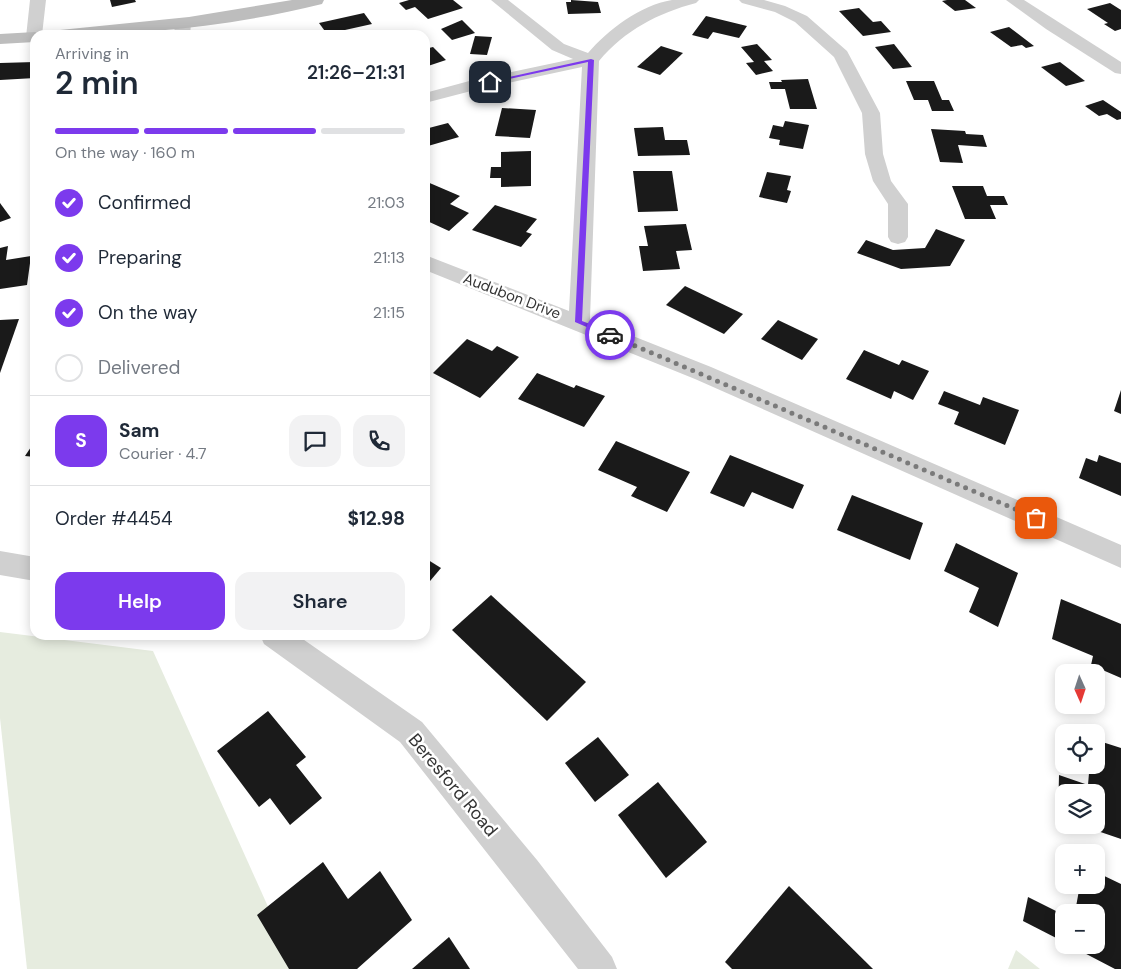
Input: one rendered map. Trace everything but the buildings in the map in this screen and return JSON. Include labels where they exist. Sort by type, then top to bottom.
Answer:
[{"type":"main road","points":[[162,30],[183,29],[316,0]]},
{"type":"main road","points":[[0,39],[30,37]]},
{"type":"street","points":[[36,30],[38,0]]},
{"type":"street","points":[[498,0],[558,47],[591,60]]},
{"type":"street","points":[[430,97],[473,85],[591,60],[621,30],[653,11],[674,3],[691,0]]},
{"type":"street","points":[[747,0],[780,9],[801,19],[841,54],[871,113],[874,154],[882,180],[898,204],[898,237]]},
{"type":"street","points":[[1014,0],[1121,69]]},
{"type":"street","points":[[579,322],[591,60]]},
{"type":"street","name":"Audubon Drive","points":[[430,264],[579,322],[712,377],[1121,557]]},
{"type":"street","points":[[0,563],[30,568]]},
{"type":"street","name":"Beresford Road","points":[[281,640],[411,732],[525,872],[600,969]]},
{"type":"shaded area","points":[[0,632],[30,636],[30,640],[64,640],[153,651],[296,969],[27,969],[0,718]]},
{"type":"shaded area","points":[[1016,950],[1040,969],[1008,969]]},
{"type":"way so far","points":[[610,335],[703,373],[1036,518]]},
{"type":"route","points":[[490,82],[591,60],[579,322],[610,335]]}]
